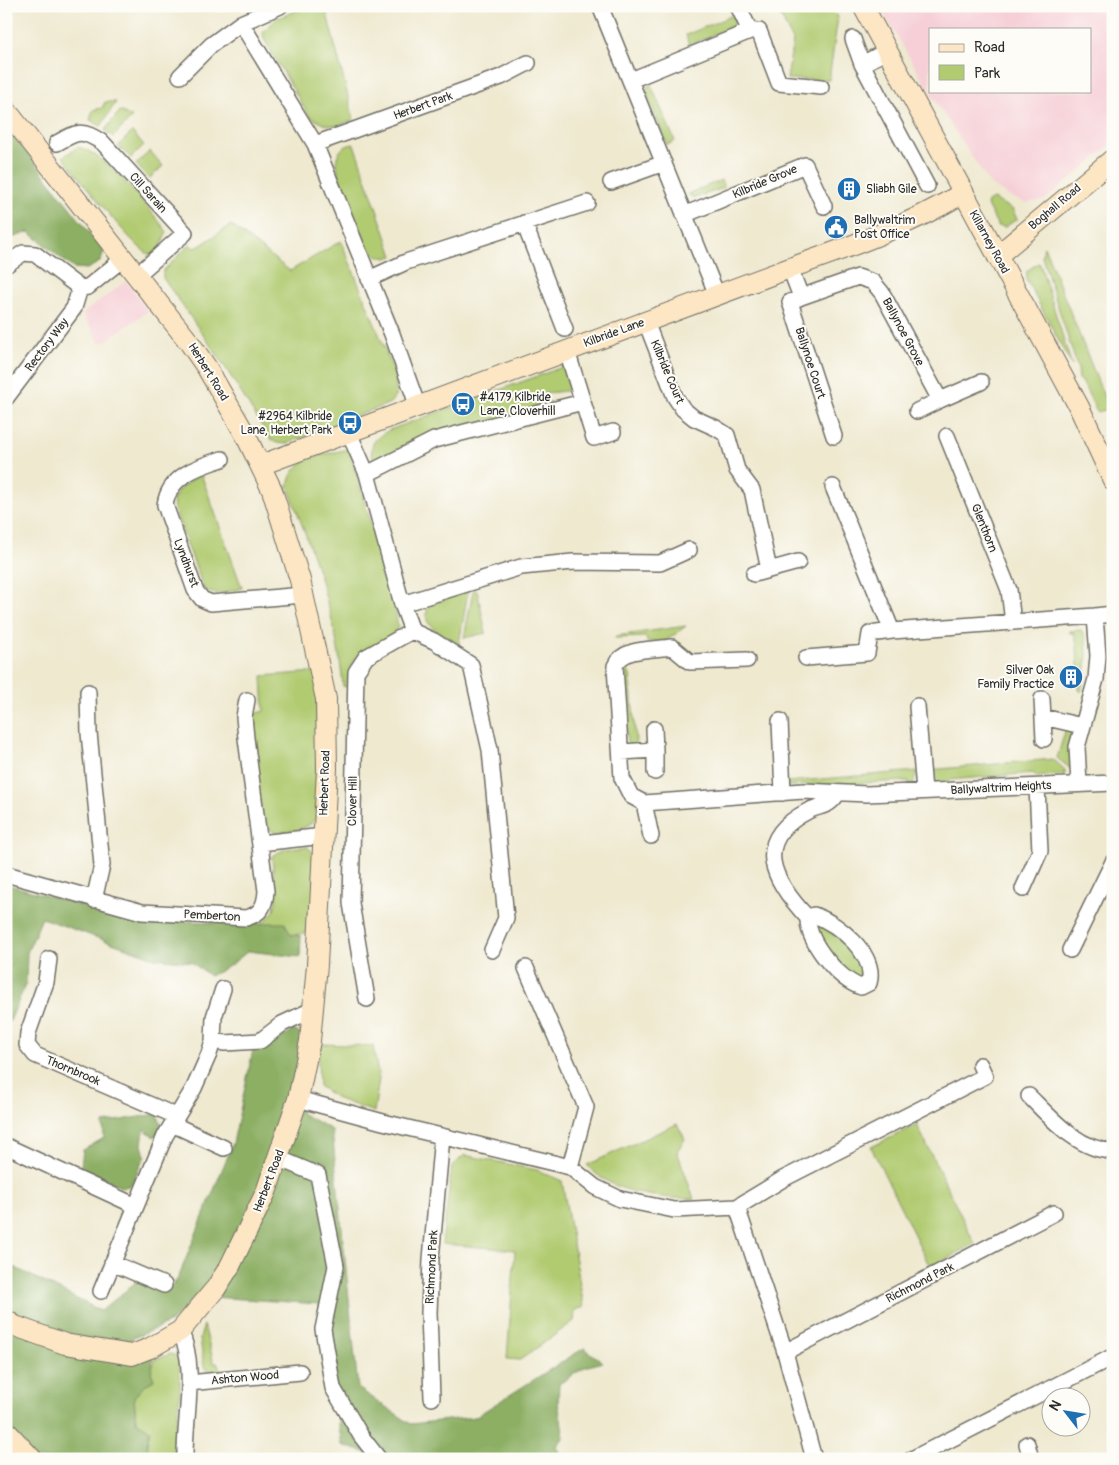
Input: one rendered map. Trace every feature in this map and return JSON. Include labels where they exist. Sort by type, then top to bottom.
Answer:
[{"type":"street","points":[[180,76],[211,45],[241,23],[280,6]]},
{"type":"street","points":[[600,6],[717,295]]},
{"type":"street","points":[[738,6],[750,31]]},
{"type":"street","name":"Killarney Road","points":[[863,6],[1079,407],[1113,480]]},
{"type":"street","points":[[241,23],[315,144],[418,407]]},
{"type":"street","points":[[631,80],[750,31],[759,32],[779,83],[821,87]]},
{"type":"street","points":[[853,39],[862,64],[927,186]]},
{"type":"street","points":[[862,64],[887,51]]},
{"type":"street","name":"Herbert Park","points":[[315,144],[494,80],[528,63]]},
{"type":"street","name":"Herbert Road","points":[[6,110],[124,258],[207,368],[261,465],[286,532],[303,595],[326,699],[327,769],[314,1009],[298,1099],[266,1192],[230,1266],[216,1288],[180,1332],[132,1355],[121,1351],[65,1344],[15,1326],[6,1320]]},
{"type":"street","name":"Cill Sarain","points":[[57,143],[75,132],[87,133],[95,138],[103,144],[185,233],[137,275]]},
{"type":"street","name":"Boghall Road","points":[[997,256],[1113,159]]},
{"type":"street","points":[[611,182],[664,163]]},
{"type":"street","name":"Kilbride Grove","points":[[684,215],[805,165],[824,206]]},
{"type":"street","name":"Kilbride Lane","points":[[261,465],[875,238],[923,216],[963,193]]},
{"type":"street","points":[[369,280],[406,262],[587,203]]},
{"type":"street","points":[[524,223],[565,329]]},
{"type":"street","points":[[6,265],[22,253],[35,254],[80,288],[88,287],[124,258]]},
{"type":"street","points":[[790,268],[801,297]]},
{"type":"street","name":"Ballynoe Grove","points":[[801,297],[858,277],[873,282],[882,293],[940,400]]},
{"type":"street","name":"Rectory Way","points":[[6,398],[74,308],[80,288]]},
{"type":"street","name":"Ballynoe Court","points":[[801,297],[790,302],[834,436]]},
{"type":"street","name":"Kilbride Court","points":[[646,322],[675,397],[683,409],[694,418],[716,428],[727,436],[737,470],[752,490],[769,570]]},
{"type":"street","points":[[567,351],[594,438],[613,432]]},
{"type":"street","points":[[917,411],[981,382]]},
{"type":"street","points":[[367,474],[434,440],[575,404]]},
{"type":"street","points":[[349,433],[367,474],[402,604],[412,631],[434,641],[470,665],[490,750],[505,898],[506,918],[492,950]]},
{"type":"street","name":"Glenthorn","points":[[947,436],[1009,590],[1013,622]]},
{"type":"street","name":"Lyndhurst","points":[[222,459],[198,466],[173,483],[166,495],[165,505],[196,590],[202,599],[211,603],[303,595]]},
{"type":"street","points":[[833,487],[892,631]]},
{"type":"street","points":[[402,604],[521,567],[573,562],[660,563],[689,550]]},
{"type":"street","points":[[754,574],[798,562]]},
{"type":"street","points":[[806,658],[867,653],[870,634],[1113,614]]},
{"type":"street","points":[[1079,784],[1077,747],[1096,679],[1098,656],[1095,616]]},
{"type":"street","name":"Clover Hill","points":[[367,1000],[351,903],[356,672],[366,657],[412,631]]},
{"type":"street","points":[[651,836],[644,803],[631,796],[622,778],[615,666],[619,657],[627,653],[672,647],[690,662],[748,660]]},
{"type":"street","points":[[88,692],[89,733],[102,865],[94,900]]},
{"type":"street","points":[[1042,699],[1044,739]]},
{"type":"street","name":"Pemberton","points":[[6,874],[142,912],[246,918],[256,916],[263,909],[266,891],[245,731],[244,716],[247,700]]},
{"type":"street","points":[[917,706],[924,791]]},
{"type":"street","points":[[1043,717],[1082,726]]},
{"type":"street","points":[[780,721],[783,793]]},
{"type":"street","points":[[654,729],[656,772]]},
{"type":"street","points":[[621,752],[655,750]]},
{"type":"street","name":"Ballywaltrim Heights","points":[[644,803],[803,791],[837,794],[1113,783]]},
{"type":"street","points":[[1023,889],[1040,850],[1037,787]]},
{"type":"street","points":[[808,918],[814,915],[821,918],[842,933],[859,949],[868,962],[871,975],[869,983],[861,987],[851,984],[828,961],[812,935],[808,926],[808,918],[786,895],[775,873],[772,857],[778,837],[790,821],[811,809],[828,804],[837,794]]},
{"type":"street","points":[[260,843],[324,836]]},
{"type":"street","points":[[1070,950],[1113,862]]},
{"type":"street","name":"Thornbrook","points":[[49,960],[46,982],[28,1033],[27,1045],[34,1055],[174,1120],[224,1148]]},
{"type":"street","points":[[526,968],[586,1107],[570,1167]]},
{"type":"street","points":[[101,1291],[174,1120],[194,1088],[213,1041],[214,1017],[223,988]]},
{"type":"street","points":[[213,1041],[226,1043],[260,1041],[282,1024],[314,1009]]},
{"type":"street","points":[[298,1099],[570,1167],[595,1187],[620,1199],[674,1210],[737,1207],[783,1179],[985,1076],[980,1065]]},
{"type":"street","points":[[1029,1096],[1077,1139],[1105,1151],[1113,1151]]},
{"type":"street","name":"Richmond Park","points":[[432,1398],[429,1312],[431,1259],[442,1136]]},
{"type":"street","points":[[6,1146],[136,1206]]},
{"type":"street","points":[[278,1158],[318,1175],[336,1266],[323,1329],[333,1388],[361,1436],[379,1459]]},
{"type":"street","points":[[737,1207],[785,1352],[814,1459]]},
{"type":"street","name":"Richmond Park","points":[[785,1352],[1054,1213]]},
{"type":"street","points":[[112,1263],[164,1286]]},
{"type":"street","points":[[180,1332],[185,1341],[189,1383],[184,1436],[185,1459]]},
{"type":"street","points":[[912,1459],[1110,1358]]},
{"type":"street","name":"Ashton Wood","points":[[189,1383],[300,1372]]},
{"type":"street","points":[[6,1431],[32,1459]]},
{"type":"shaded area","points":[[879,6],[1113,6],[1113,143],[1045,200],[1026,203],[1010,197],[990,184],[930,92],[1092,92],[1092,28],[929,28],[929,90]]},
{"type":"shaded area","points":[[126,281],[148,311],[101,344],[82,314]]},
{"type":"green space","points":[[308,6],[325,6],[354,120],[337,126],[323,124],[309,116],[264,39],[263,32],[276,19]]},
{"type":"green space","points":[[788,6],[827,6],[838,17],[829,80],[787,79],[793,41],[780,15]]},
{"type":"green space","points":[[733,15],[735,23],[732,27],[689,45],[686,35]]},
{"type":"green space","points":[[650,83],[675,141],[667,145],[647,94],[646,90]]},
{"type":"green space","points":[[105,102],[116,102],[101,126],[90,120],[93,110],[102,108]]},
{"type":"green space","points":[[120,111],[132,117],[113,137],[105,130]]},
{"type":"green space","points":[[6,126],[104,251],[100,262],[87,269],[73,268],[29,232],[6,240]]},
{"type":"green space","points":[[132,132],[144,145],[131,158],[118,146]]},
{"type":"green space","points":[[354,144],[393,256],[386,258],[376,255],[368,247],[343,188],[337,165],[337,157],[343,148]]},
{"type":"green space","points":[[78,147],[89,151],[114,170],[167,232],[159,249],[151,255],[144,251],[120,227],[63,157]]},
{"type":"green space","points":[[150,151],[163,166],[149,179],[136,164]]},
{"type":"green space","points":[[721,180],[724,188],[694,198],[688,194]]},
{"type":"green space","points":[[993,199],[1012,209],[1017,219],[1005,227],[998,226],[987,205]]},
{"type":"green space","points":[[231,225],[290,271],[341,241],[396,376],[396,395],[390,403],[286,444],[277,443],[270,439],[220,359],[163,278],[163,271],[190,244],[193,248],[198,247]]},
{"type":"green space","points":[[1044,246],[1109,409],[1097,412],[1082,381],[1079,380],[1078,369],[1042,257]]},
{"type":"green space","points":[[1038,263],[1040,264],[1072,366],[1026,279],[1027,271]]},
{"type":"green space","points":[[568,365],[575,390],[547,393],[542,406],[527,412],[434,434],[386,458],[374,461],[372,446],[380,436],[389,430]]},
{"type":"green space","points":[[349,449],[394,602],[398,627],[390,636],[360,654],[354,661],[347,687],[343,686],[335,635],[322,585],[288,487],[291,477],[302,463],[319,455]]},
{"type":"green space","points":[[201,474],[242,588],[217,593],[208,592],[204,589],[174,509],[173,500],[180,488]]},
{"type":"green space","points":[[477,590],[486,633],[464,638],[473,591]]},
{"type":"green space","points":[[468,591],[459,644],[433,628],[426,617],[427,611],[432,604]]},
{"type":"green space","points":[[686,626],[666,641],[647,642],[646,637],[615,638],[616,636]]},
{"type":"green space","points":[[1081,630],[1087,650],[1086,669],[1081,692],[1079,690],[1077,645],[1074,633],[1070,633],[1070,631]]},
{"type":"green space","points":[[625,666],[630,675],[636,742],[631,747],[627,743],[622,668]]},
{"type":"green space","points":[[316,672],[318,688],[316,819],[302,828],[275,833],[266,825],[261,812],[250,715],[264,711],[262,676]]},
{"type":"green space","points":[[1066,728],[1072,729],[1070,741],[1071,769],[1057,758]]},
{"type":"green space","points":[[1053,759],[1065,770],[1065,774],[1037,777],[1033,773],[949,780],[945,785],[932,782],[928,770]]},
{"type":"green space","points":[[917,771],[913,785],[909,785],[909,781],[788,786],[786,782]]},
{"type":"green space","points":[[308,847],[315,855],[314,929],[300,934],[288,934],[263,923],[274,911],[276,899],[272,857],[288,849]]},
{"type":"green space","points":[[6,884],[129,919],[226,923],[285,923],[291,935],[301,936],[300,957],[248,951],[231,965],[210,976],[191,962],[154,958],[42,918],[27,953],[26,983],[10,1021],[6,1022],[6,983],[10,964],[6,960]]},
{"type":"green space","points":[[816,925],[833,934],[853,952],[858,959],[861,975],[857,978],[850,975],[838,965],[816,930]]},
{"type":"green space","points":[[293,1030],[303,1035],[301,1113],[332,1130],[358,1388],[411,1424],[475,1417],[584,1348],[603,1362],[585,1367],[559,1384],[558,1403],[564,1437],[556,1447],[565,1459],[367,1459],[367,1453],[342,1445],[319,1304],[196,1296],[171,1322],[131,1339],[141,1352],[153,1358],[151,1372],[154,1380],[145,1385],[134,1397],[136,1421],[150,1430],[147,1444],[150,1459],[6,1459],[6,1263],[101,1311],[137,1281],[168,1293],[178,1278],[233,1143],[253,1050],[264,1050]]},
{"type":"green space","points":[[322,1044],[373,1046],[379,1079],[374,1112],[338,1099],[319,1086],[318,1060]]},
{"type":"green space","points":[[157,1114],[162,1126],[154,1137],[144,1129],[142,1145],[145,1156],[131,1185],[122,1188],[105,1178],[92,1179],[80,1174],[83,1150],[104,1138],[103,1123]]},
{"type":"green space","points":[[677,1124],[685,1139],[677,1151],[694,1199],[651,1195],[622,1188],[597,1175],[587,1165]]},
{"type":"green space","points":[[917,1125],[975,1244],[930,1267],[871,1147]]},
{"type":"green space","points":[[464,1155],[537,1170],[562,1181],[584,1307],[575,1310],[574,1321],[520,1360],[507,1359],[515,1250],[442,1244],[452,1167]]},
{"type":"green space","points":[[204,1325],[214,1363],[217,1363],[221,1372],[211,1372],[204,1367],[200,1338]]},
{"type":"green space","points":[[170,1354],[177,1356],[180,1380],[173,1459],[150,1459],[147,1444],[150,1430],[136,1421],[134,1397],[145,1385],[154,1380],[151,1372],[155,1360]]},
{"type":"place","name":"Sliabh Gile","points":[[849,189]]},
{"type":"place","name":"Ballywaltrim Post Office","points":[[836,227]]},
{"type":"place","name":"#4179 Kilbride Lane, Cloverhill","points":[[463,404]]},
{"type":"place","name":"#2964 Kilbride Lane, Herbert Park","points":[[350,423]]},
{"type":"place","name":"Silver Oak Family Practice","points":[[1071,677]]}]
